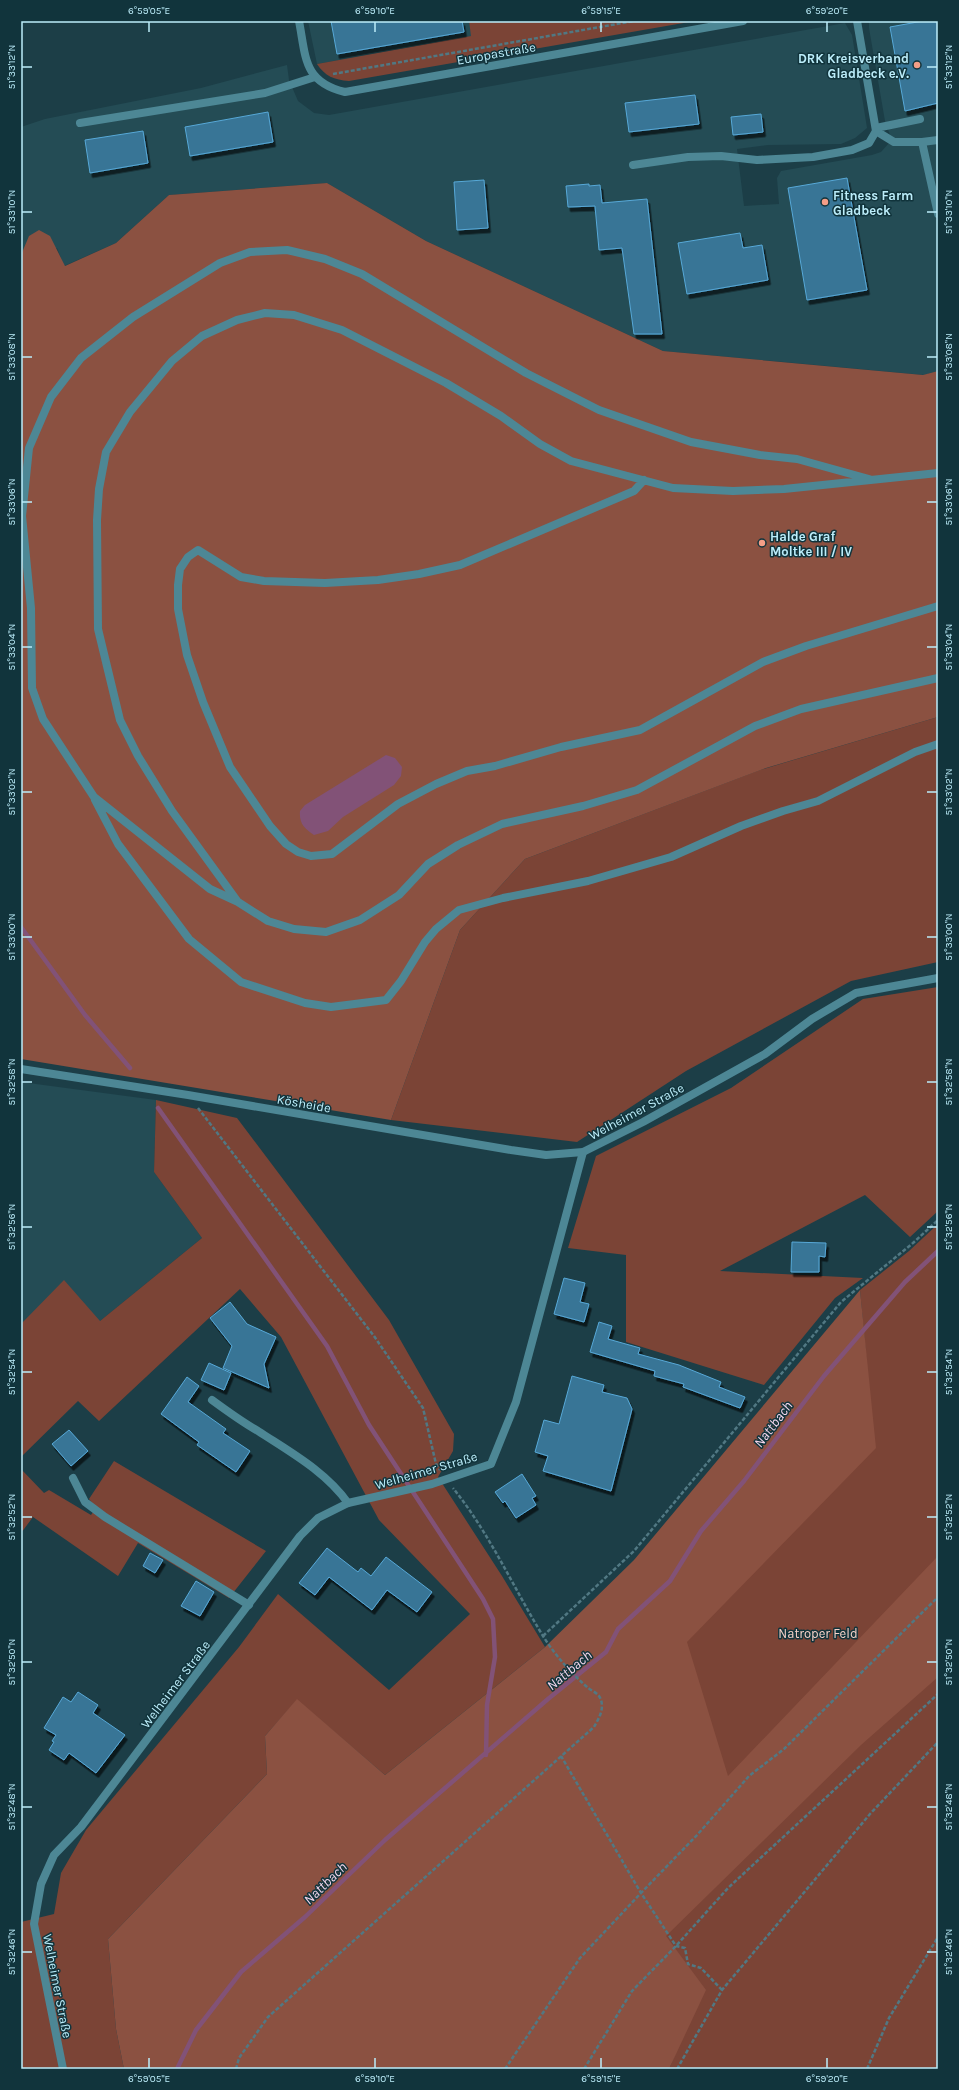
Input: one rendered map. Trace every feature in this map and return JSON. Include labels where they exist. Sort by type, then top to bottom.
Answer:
[{"type":"street","name":"Europastraße","points":[[299,21],[308,65],[315,77],[329,88],[345,92],[742,21]]},
{"type":"street","points":[[633,165],[688,157],[721,156],[757,160],[813,157],[852,150],[869,143],[876,129],[857,21]]},
{"type":"street","points":[[80,123],[265,93],[315,77]]},
{"type":"street","points":[[876,129],[920,120]]},
{"type":"street","points":[[876,129],[894,142],[922,142],[938,140]]},
{"type":"street","points":[[922,142],[938,214]]},
{"type":"street","points":[[874,480],[797,459],[760,455],[691,442],[598,410],[526,374],[362,274],[325,259],[287,250],[250,252],[220,263],[133,317],[81,358],[51,397],[28,448],[22,516],[31,608],[32,688],[43,719],[94,798],[118,844],[189,939],[241,982],[305,1003],[331,1007],[386,1000],[401,981],[424,942],[436,929],[459,910],[503,898],[588,881],[671,858],[741,826],[783,810],[818,801],[915,752],[938,744]]},
{"type":"street","points":[[238,902],[172,811],[138,756],[120,720],[98,629],[97,520],[99,489],[106,452],[130,412],[172,361],[202,336],[237,320],[264,313],[294,315],[342,330],[446,383],[501,416],[540,444],[570,461],[673,488],[733,492],[792,488],[938,473]]},
{"type":"street","points":[[644,480],[634,492],[460,565],[419,574],[378,580],[325,583],[264,581],[241,577],[198,550],[188,557],[180,569],[178,585],[178,610],[187,655],[203,702],[230,767],[270,826],[286,844],[298,852],[311,856],[332,854],[398,804],[436,784],[461,774],[495,766],[561,746],[640,730],[763,662],[806,646],[938,606]]},
{"type":"street","points":[[94,798],[210,889],[238,902],[268,921],[294,929],[326,932],[360,920],[399,895],[428,864],[458,845],[502,824],[583,806],[637,790],[755,726],[801,709],[938,678]]},
{"type":"street","name":"Welheimer Straße","points":[[63,2069],[34,1924],[41,1884],[54,1855],[81,1827],[300,1536],[318,1518],[348,1503],[432,1484],[491,1464],[516,1402],[583,1152],[643,1122],[765,1054],[812,1019],[856,993],[938,978]]},
{"type":"street","name":"Kösheide","points":[[21,1069],[188,1095],[511,1150],[546,1155],[583,1152]]},
{"type":"street","points":[[212,1400],[256,1430],[301,1457],[340,1493],[348,1503]]},
{"type":"street","points":[[73,1478],[86,1502],[104,1517],[249,1605]]},
{"type":"path","points":[[315,77],[634,21]]},
{"type":"path","points":[[188,1095],[374,1336],[423,1408],[436,1464],[468,1506],[544,1636],[558,1657],[587,1687],[599,1696],[602,1710],[594,1727],[268,2017],[239,2058],[236,2069]]},
{"type":"path","points":[[544,1636],[634,1551],[840,1302],[913,1243],[938,1220]]},
{"type":"path","points":[[505,2069],[580,1958],[698,1834],[749,1776],[784,1749],[938,1597]]},
{"type":"path","points":[[584,2069],[632,1991],[676,1946],[728,1888],[938,1694]]},
{"type":"path","points":[[676,2069],[722,1990],[870,1814],[938,1742]]},
{"type":"path","points":[[561,1756],[641,1893],[676,1946],[685,1948],[688,1964],[701,1968],[722,1990]]},
{"type":"path","points":[[867,2069],[889,2018],[938,1937]]},
{"type":"shaded area","points":[[308,21],[469,21],[472,36],[317,64]]},
{"type":"shaded area","points":[[869,21],[938,21],[938,371],[924,375],[663,351],[426,241],[327,183],[169,195],[116,243],[64,266],[57,248],[21,255],[21,127],[45,119],[201,88],[287,65],[289,80],[298,101],[314,113],[329,115],[845,23],[852,35],[867,128],[855,138],[841,144],[768,145],[737,149],[744,206],[779,204],[777,178],[781,171],[872,155],[881,152],[889,143],[890,135],[885,121]]},
{"type":"shaded area","points":[[327,183],[426,241],[663,351],[923,375],[938,371],[938,717],[766,768],[525,859],[460,930],[391,1120],[21,1059],[21,255],[29,236],[39,230],[50,236],[65,266],[116,243],[169,195]]},
{"type":"shaded area","points":[[386,755],[395,758],[402,767],[401,776],[394,785],[343,817],[328,831],[314,835],[307,830],[300,819],[300,811],[305,805]]},
{"type":"shaded area","points":[[21,1082],[156,1100],[154,1172],[202,1238],[100,1321],[21,1324]]},
{"type":"shaded area","points":[[860,1290],[876,1448],[687,1642],[728,1776],[938,1556],[938,1677],[861,1745],[666,1936],[706,1990],[669,2069],[124,2069],[116,2029],[108,1939],[267,1774],[265,1736],[297,1699],[385,1775],[545,1647],[634,1560]]},
{"type":"green space","points":[[469,21],[695,21],[349,81],[330,77],[323,72],[317,64],[471,36]]},
{"type":"green space","points":[[938,717],[938,962],[851,981],[686,1071],[577,1142],[391,1120],[460,930],[525,859],[760,770]]},
{"type":"green space","points":[[938,987],[938,1211],[910,1237],[865,1195],[720,1271],[863,1278],[835,1298],[764,1385],[626,1342],[626,1255],[568,1248],[596,1156],[731,1088],[863,999]]},
{"type":"green space","points":[[156,1100],[237,1118],[389,1320],[454,1434],[453,1451],[438,1477],[502,1576],[545,1647],[385,1775],[297,1700],[265,1736],[267,1774],[108,1939],[116,2029],[124,2069],[21,2069],[21,1922],[54,1914],[61,1873],[86,1830],[239,1647],[278,1594],[389,1690],[470,1614],[379,1520],[281,1337],[240,1289],[99,1421],[78,1401],[21,1457],[21,1324],[64,1280],[100,1321],[202,1238],[154,1172]]},
{"type":"green space","name":"Natroper Feld","points":[[938,1224],[938,2069],[669,2069],[681,2040],[236,2069],[867,1366],[860,1290],[909,1251]]},
{"type":"green space","points":[[114,1461],[266,1551],[229,1598],[138,1543],[118,1576],[33,1517],[21,1533],[21,1469],[44,1493],[49,1490],[91,1515],[96,1508],[89,1499]]},
{"type":"building","points":[[331,21],[462,21],[464,32],[337,54]]},
{"type":"building","name":"DRK Kreisverband Gladbeck e.V.","points":[[923,21],[938,21],[938,103],[905,111],[890,27]]},
{"type":"building","points":[[695,95],[699,124],[629,132],[625,103]]},
{"type":"building","points":[[268,112],[273,142],[190,156],[185,127]]},
{"type":"building","points":[[761,114],[763,132],[733,135],[731,117]]},
{"type":"building","points":[[143,131],[148,163],[90,173],[85,140]]},
{"type":"building","points":[[847,178],[867,290],[807,300],[788,188]]},
{"type":"building","points":[[484,180],[488,228],[457,230],[454,182]]},
{"type":"building","points":[[589,184],[589,186],[600,185],[602,203],[647,199],[662,334],[634,334],[622,248],[599,250],[595,206],[568,207],[566,186]]},
{"type":"building","points":[[740,233],[743,248],[762,245],[768,280],[687,294],[678,243]]},
{"type":"building","points":[[792,1242],[826,1243],[825,1257],[819,1256],[819,1272],[791,1272]]},
{"type":"building","points":[[564,1278],[585,1283],[580,1302],[589,1304],[584,1322],[554,1314]]},
{"type":"building","points":[[230,1302],[247,1324],[276,1337],[264,1364],[269,1388],[223,1368],[232,1346],[210,1318]]},
{"type":"building","points":[[599,1322],[612,1326],[608,1339],[640,1348],[638,1354],[679,1365],[721,1382],[719,1387],[745,1397],[740,1408],[683,1387],[684,1384],[654,1376],[655,1371],[590,1352]]},
{"type":"building","points":[[209,1363],[231,1373],[224,1390],[201,1380]]},
{"type":"building","points":[[572,1376],[604,1385],[602,1392],[627,1398],[632,1409],[611,1491],[543,1471],[548,1456],[535,1452],[544,1420],[559,1424]]},
{"type":"building","points":[[187,1377],[199,1386],[188,1402],[226,1429],[223,1433],[250,1451],[236,1472],[197,1445],[199,1442],[161,1414]]},
{"type":"building","points":[[69,1430],[88,1451],[71,1466],[52,1444]]},
{"type":"building","points":[[522,1474],[536,1496],[532,1498],[536,1505],[516,1518],[505,1501],[503,1503],[495,1492]]},
{"type":"building","points":[[327,1548],[358,1572],[361,1568],[371,1576],[386,1557],[432,1592],[417,1612],[387,1590],[372,1610],[329,1577],[315,1595],[299,1583]]},
{"type":"building","points":[[150,1553],[163,1560],[155,1573],[143,1566]]},
{"type":"building","points":[[196,1581],[214,1592],[200,1616],[181,1606]]},
{"type":"building","points":[[78,1692],[98,1705],[93,1713],[125,1735],[96,1773],[69,1753],[64,1760],[49,1750],[56,1735],[44,1728],[63,1697],[71,1702]]},
{"type":"waterway","points":[[21,927],[85,1015],[130,1068]]},
{"type":"waterway","points":[[158,1108],[327,1346],[369,1425],[483,1599],[493,1619],[495,1657],[487,1705],[486,1755]]},
{"type":"waterway","name":"Nattbach","points":[[177,2069],[196,2030],[241,1972],[305,1917],[385,1840],[548,1699],[606,1652],[618,1629],[670,1581],[701,1531],[744,1481],[824,1376],[905,1282],[938,1251]]},
{"type":"place","name":"DRK Kreisverband Gladbeck e.V.","points":[[917,65]]},
{"type":"place","name":"Fitness Farm Gladbeck","points":[[825,202]]},
{"type":"place","name":"Halde Graf Moltke III / IV","points":[[762,543]]}]
